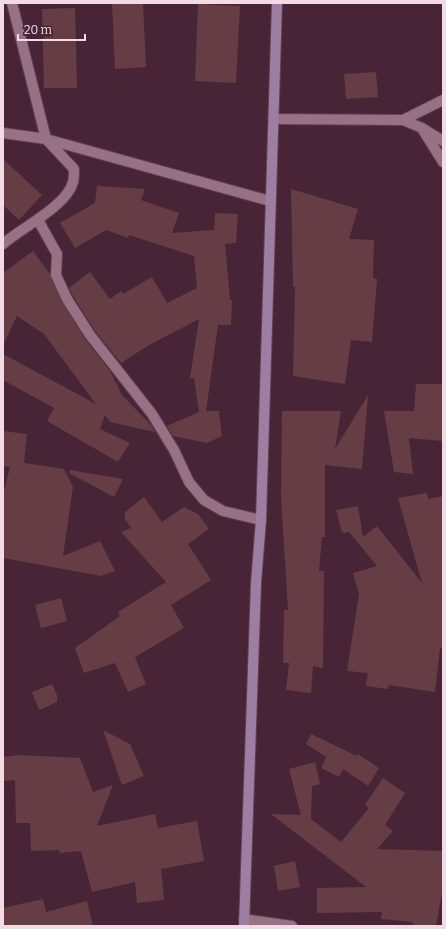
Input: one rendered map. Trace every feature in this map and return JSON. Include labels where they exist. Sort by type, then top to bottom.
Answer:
[{"type":"main road","points":[[244,923],[256,583],[261,520],[277,3]]},
{"type":"street","points":[[3,244],[38,220],[67,195],[73,182],[74,169],[46,139],[12,3]]},
{"type":"street","points":[[403,120],[443,100]]},
{"type":"street","points":[[274,119],[403,120],[422,128],[443,141]]},
{"type":"street","points":[[422,128],[443,162]]},
{"type":"street","points":[[3,133],[46,139],[270,201]]},
{"type":"street","points":[[38,220],[57,254],[56,275],[67,299],[90,335],[152,414],[174,450],[189,482],[204,500],[223,511],[261,520]]},
{"type":"street","points":[[244,923],[292,926]]},
{"type":"building","points":[[112,3],[143,3],[146,67],[115,69]]},
{"type":"building","points":[[198,4],[240,6],[236,83],[195,81]]},
{"type":"building","points":[[75,8],[77,88],[44,88],[42,9]]},
{"type":"building","points":[[376,72],[378,97],[346,99],[344,74]]},
{"type":"building","points":[[3,159],[42,195],[19,220],[3,205]]},
{"type":"building","points":[[97,186],[145,189],[141,200],[179,213],[172,233],[214,230],[215,213],[238,214],[236,243],[225,244],[230,300],[232,300],[231,325],[218,325],[206,411],[219,411],[222,436],[207,443],[173,436],[167,426],[199,412],[194,378],[190,378],[199,319],[149,345],[121,363],[95,331],[69,288],[90,272],[110,299],[121,291],[123,294],[152,277],[167,303],[197,288],[194,256],[129,235],[128,238],[106,230],[75,248],[60,223],[95,203]]},
{"type":"building","points":[[291,189],[358,209],[349,239],[374,240],[373,278],[377,279],[372,342],[351,340],[345,384],[293,376],[295,287],[293,287]]},
{"type":"building","points":[[33,251],[50,274],[62,302],[85,339],[110,371],[122,395],[151,425],[155,432],[110,422],[105,415],[100,429],[130,443],[118,462],[47,421],[54,408],[3,380],[3,354],[96,404],[44,334],[17,316],[3,345],[3,273]]},
{"type":"building","points":[[416,384],[443,384],[443,441],[409,438],[413,474],[394,472],[384,411],[414,411]]},
{"type":"building","points":[[368,395],[362,469],[325,465],[325,537],[322,537],[319,571],[324,571],[323,668],[313,666],[311,693],[286,690],[289,663],[283,663],[284,610],[288,610],[281,497],[282,411],[341,411],[335,449]]},
{"type":"building","points":[[3,431],[27,434],[24,463],[64,469],[73,487],[63,556],[100,541],[115,571],[101,576],[3,558],[3,495],[10,467],[3,466]]},
{"type":"building","points":[[70,470],[123,479],[114,497],[69,473]]},
{"type":"building","points":[[427,493],[428,499],[443,496],[443,648],[440,648],[435,692],[389,685],[388,689],[366,686],[368,673],[347,671],[359,594],[353,573],[377,566],[349,532],[342,533],[336,510],[358,506],[363,537],[377,526],[422,583],[398,498]]},
{"type":"building","points":[[144,497],[162,522],[184,507],[198,514],[209,529],[188,544],[211,580],[171,605],[184,628],[135,657],[146,684],[128,692],[115,663],[84,673],[75,648],[120,616],[118,612],[166,582],[121,532],[131,528],[125,519],[125,512]]},
{"type":"building","points":[[61,598],[67,621],[41,628],[35,605]]},
{"type":"building","points":[[52,684],[57,695],[57,702],[39,710],[32,692]]},
{"type":"building","points":[[103,730],[130,744],[144,776],[122,785]]},
{"type":"building","points":[[311,734],[357,756],[358,754],[379,768],[368,786],[343,769],[339,777],[321,768],[326,757],[306,744]]},
{"type":"building","points":[[19,755],[80,758],[93,792],[113,785],[97,826],[155,814],[158,828],[197,821],[204,861],[161,869],[164,900],[137,903],[135,882],[92,892],[81,851],[60,853],[59,850],[31,851],[30,823],[16,823],[15,780],[3,781],[3,757]]},
{"type":"building","points":[[315,762],[320,784],[312,786],[311,819],[341,842],[369,808],[365,805],[383,778],[405,793],[385,825],[393,831],[377,849],[443,851],[443,887],[436,926],[412,926],[413,922],[381,919],[382,912],[317,913],[317,888],[366,887],[271,814],[301,815],[289,769]]},
{"type":"building","points":[[295,861],[300,887],[278,891],[274,866]]},
{"type":"building","points":[[43,899],[46,912],[87,901],[93,926],[3,926],[3,908]]}]
